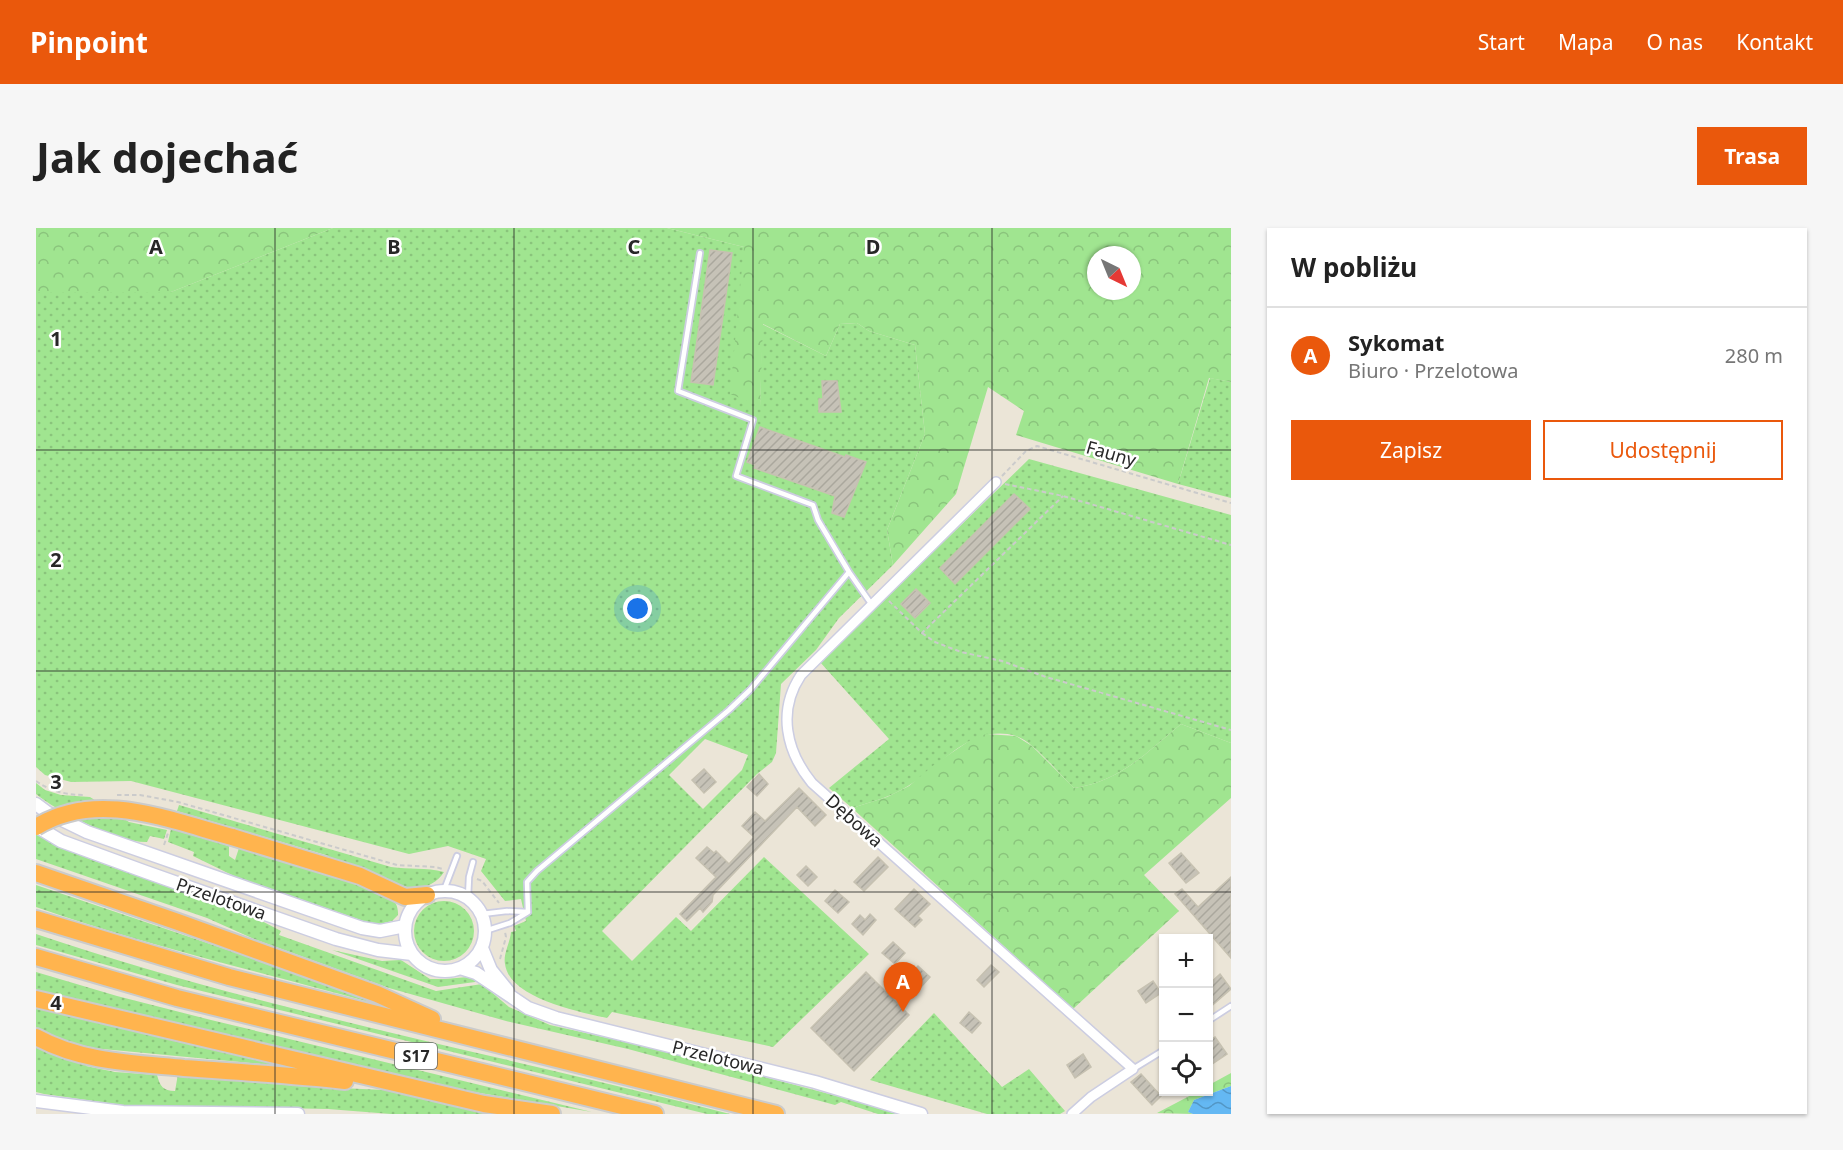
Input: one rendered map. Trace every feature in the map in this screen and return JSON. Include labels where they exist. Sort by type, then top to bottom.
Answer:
[{"type":"highway","points":[[36,827],[66,813],[108,808],[133,811],[232,837],[360,876],[405,897],[427,895]]},
{"type":"highway","points":[[36,873],[377,994],[468,1036]]},
{"type":"highway","name":"S17","points":[[36,918],[229,977],[776,1114]]},
{"type":"highway","name":"S17","points":[[36,957],[177,998],[654,1114]]},
{"type":"highway","points":[[36,999],[484,1104],[552,1114]]},
{"type":"highway","points":[[36,1037],[82,1056],[175,1067],[411,1087]]},
{"type":"street","name":"Dębowa","points":[[996,482],[801,675],[789,698],[786,721],[788,738],[802,770],[812,783],[1133,1069]]},
{"type":"street","name":"Przelotowa","points":[[36,804],[48,813],[87,832],[362,928],[380,930],[405,926]]},
{"type":"street","name":"Przelotowa","points":[[36,827],[61,841],[336,939],[378,950],[412,954]]},
{"type":"street","points":[[444,890],[457,892],[468,898],[482,914],[485,931],[482,948],[470,962],[460,968],[446,971],[431,969],[418,962],[406,941],[405,926],[412,907],[427,895],[444,890]]},
{"type":"street","name":"Przelotowa","points":[[482,948],[491,970],[516,1001]]},
{"type":"street","name":"Przelotowa","points":[[460,968],[476,973],[528,1008],[556,1018],[815,1082],[921,1114]]},
{"type":"street","points":[[1072,1114],[1091,1097],[1133,1069]]},
{"type":"street","points":[[36,1101],[123,1112],[298,1114]]},
{"type":"lane","points":[[700,253],[678,391],[753,420],[736,476],[813,505],[818,520],[849,572],[872,604]]},
{"type":"lane","points":[[528,912],[527,882],[537,871],[750,690],[849,572]]},
{"type":"lane","points":[[444,890],[457,856]]},
{"type":"lane","points":[[468,898],[469,877],[473,861]]},
{"type":"lane","points":[[482,914],[507,911],[528,912]]},
{"type":"lane","points":[[485,931],[510,922],[528,912]]},
{"type":"lane","points":[[1213,1018],[1231,1006]]},
{"type":"lane","points":[[1133,1069],[1159,1053]]},
{"type":"path","name":"Fauny","points":[[996,482],[1026,451],[1037,446],[1231,503]]},
{"type":"path","points":[[996,482],[1063,496],[1231,545]]},
{"type":"path","points":[[922,633],[1063,496]]},
{"type":"path","points":[[882,595],[922,633],[935,642],[961,652],[1002,661],[1046,677],[1231,730]]},
{"type":"green space","points":[[36,228],[333,228],[171,292],[36,292]]},
{"type":"green space","points":[[333,228],[667,228],[744,247],[760,406],[762,324],[826,356],[840,324],[857,323],[869,331],[915,345],[925,434],[887,530],[893,565],[839,618],[816,650],[781,684],[776,753],[772,762],[757,774],[602,931],[632,961],[676,917],[691,931],[764,857],[869,954],[773,1047],[612,1012],[607,1018],[580,1012],[547,1002],[519,986],[509,976],[505,960],[511,932],[516,931],[514,926],[526,921],[521,899],[505,901],[481,871],[486,859],[448,846],[409,854],[131,781],[71,782],[45,775],[36,767],[36,292],[171,292]],"holes":[[[705,739],[748,755],[742,770],[703,809],[669,775]]]},
{"type":"green space","points":[[667,228],[1231,228],[1231,382],[1209,378],[1178,484],[1016,435],[1024,411],[988,387],[956,494],[893,565],[887,530],[925,434],[915,345],[869,331],[857,323],[840,324],[826,356],[763,324],[760,406],[730,394],[744,247]]},
{"type":"green space","points":[[1210,378],[1231,382],[1231,498],[1178,484]]},
{"type":"green space","points":[[1029,459],[1231,515],[1231,743],[1181,724],[1144,755],[1119,772],[1106,779],[1074,788],[1023,739],[1000,734],[984,736],[958,749],[921,778],[901,790],[852,808],[829,788],[889,739],[820,662]]},
{"type":"green space","points":[[1181,724],[1231,743],[1231,798],[1144,875],[1179,911],[1073,1009],[852,808],[887,797],[909,786],[935,764],[972,739],[986,734],[1016,736],[1032,746],[1074,788],[1106,779],[1119,772],[1144,755]]},
{"type":"green space","points":[[36,783],[45,790],[61,795],[90,797],[129,822],[167,830],[164,839],[150,836],[147,842],[135,841],[89,825],[58,809],[36,794]]},
{"type":"green space","points":[[179,805],[391,867],[444,872],[432,884],[421,888],[403,887],[329,858],[329,856],[177,811]]},
{"type":"green space","points":[[171,829],[229,846],[229,856],[235,860],[239,848],[375,889],[394,901],[398,915],[392,921],[375,925],[234,876],[193,856],[194,852],[168,842]]},
{"type":"green space","points":[[36,834],[92,860],[254,917],[281,931],[279,935],[436,991],[482,984],[509,1007],[550,1025],[670,1052],[905,1114],[878,1114],[841,1102],[835,1105],[628,1049],[506,1021],[389,988],[254,939],[207,918],[36,859]]},
{"type":"green space","points":[[36,885],[322,982],[376,1004],[162,946],[36,907]]},
{"type":"green space","points":[[438,901],[450,901],[461,906],[469,914],[474,931],[472,943],[461,956],[450,961],[438,961],[427,956],[419,948],[414,937],[414,925],[419,914],[427,906]]},
{"type":"green space","points":[[36,934],[208,986],[294,1009],[730,1114],[707,1114],[177,985],[36,945]]},
{"type":"green space","points":[[332,950],[382,961],[401,960],[430,979],[468,977],[477,980],[438,987]]},
{"type":"green space","points":[[36,972],[211,1020],[592,1112],[462,1090],[36,992]]},
{"type":"green space","points":[[36,1007],[96,1019],[294,1067],[92,1048],[86,1066],[115,1072],[157,1075],[161,1085],[168,1090],[175,1091],[178,1074],[297,1086],[384,1090],[498,1114],[391,1114],[328,1109],[122,1105],[44,1094],[36,1092]]},
{"type":"green space","points":[[934,1013],[1002,1087],[1029,1069],[1065,1111],[1060,1114],[987,1114],[870,1080]]},
{"type":"green space","points":[[1231,1073],[1231,1086],[1213,1093],[1213,1083]]},
{"type":"green space","points":[[1189,1096],[1205,1096],[1194,1100],[1188,1112],[1193,1114],[1157,1113]]},
{"type":"water","points":[[1231,1086],[1231,1114],[1188,1112],[1194,1100],[1213,1096],[1213,1093]]},
{"type":"building","points":[[710,250],[732,253],[713,385],[691,382]]},
{"type":"building","points":[[822,381],[837,381],[841,412],[819,412],[819,399],[823,399]]},
{"type":"building","points":[[760,427],[845,457],[846,455],[866,462],[844,517],[832,513],[835,496],[754,468],[755,465],[747,462]]},
{"type":"building","points":[[1014,494],[1030,509],[955,584],[940,568]]},
{"type":"building","points":[[916,589],[930,603],[915,618],[901,604]]},
{"type":"building","points":[[704,769],[716,782],[704,793],[692,780]]},
{"type":"building","points":[[759,774],[768,784],[757,796],[747,787]]},
{"type":"building","points":[[799,788],[826,815],[815,826],[797,807],[713,895],[712,902],[703,912],[700,908],[687,921],[680,914],[716,877],[696,858],[707,847],[714,853],[716,851],[729,864],[754,837],[742,826],[755,812],[765,821]]},
{"type":"building","points":[[1181,853],[1199,873],[1186,883],[1169,863]]},
{"type":"building","points":[[878,857],[888,867],[864,891],[854,882]]},
{"type":"building","points":[[806,866],[817,877],[808,886],[797,875]]},
{"type":"building","points":[[1231,877],[1231,958],[1213,937],[1213,934],[1210,934],[1175,894],[1182,889],[1198,907]]},
{"type":"building","points":[[914,889],[930,904],[918,916],[922,920],[915,927],[895,909]]},
{"type":"building","points":[[835,890],[849,902],[838,913],[825,901]]},
{"type":"building","points":[[870,914],[876,920],[863,935],[852,924],[860,915],[865,920]]},
{"type":"building","points":[[893,942],[905,953],[895,964],[882,953]]},
{"type":"building","points":[[991,965],[999,972],[984,987],[977,980]]},
{"type":"building","points":[[918,966],[930,977],[921,987],[909,976]]},
{"type":"building","points":[[866,972],[909,1015],[854,1071],[811,1028]]},
{"type":"building","points":[[1220,974],[1231,989],[1213,1005],[1213,988],[1213,980]]},
{"type":"building","points":[[1153,981],[1159,994],[1146,1003],[1138,991]]},
{"type":"building","points":[[969,1012],[981,1023],[972,1033],[960,1023]]},
{"type":"building","points":[[1215,1037],[1227,1054],[1213,1063],[1213,1042]]},
{"type":"building","points":[[1083,1054],[1091,1067],[1075,1078],[1067,1065]]},
{"type":"building","points":[[1141,1074],[1161,1096],[1152,1105],[1131,1082]]},
{"type":"place","name":"Sykomat","points":[[903,1012]]}]
